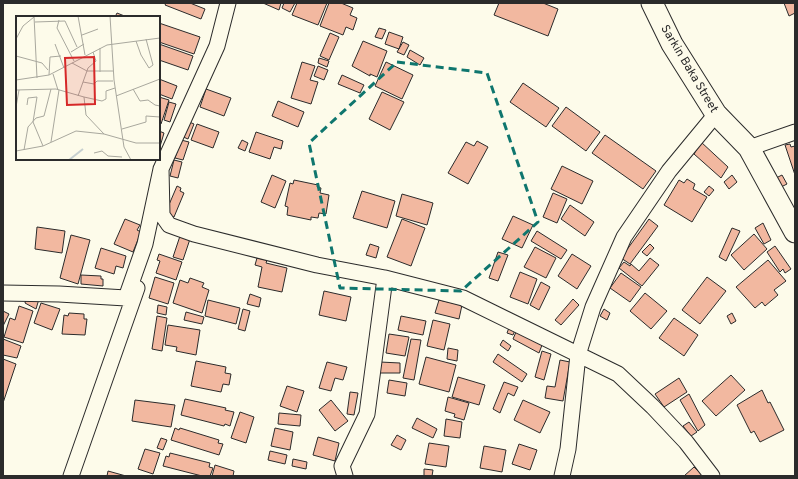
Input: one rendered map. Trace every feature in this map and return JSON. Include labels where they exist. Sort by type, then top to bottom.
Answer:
[{"type":"street","points":[[3,293],[59,294],[126,298],[145,244],[161,169],[217,46],[228,3]]},
{"type":"street","name":"Sarkin Baka Street","points":[[652,3],[672,44],[716,114],[749,148],[795,232]]},
{"type":"street","points":[[562,476],[568,449],[578,355],[593,307],[624,237],[669,171],[716,114]]},
{"type":"street","points":[[749,148],[795,132]]},
{"type":"street","points":[[71,476],[162,215],[161,169]]},
{"type":"street","points":[[162,215],[169,225],[194,234],[316,265],[385,278],[463,298],[618,374],[653,407],[680,436],[712,476]]},
{"type":"street","points":[[345,476],[342,466],[367,414],[385,278]]},
{"type":"highlighted area","points":[[397,62],[487,73],[538,222],[461,291],[340,288],[309,143]]},
{"type":"building","points":[[166,3],[190,3],[205,9],[201,19],[165,5]]},
{"type":"building","points":[[263,3],[281,3],[279,10]]},
{"type":"building","points":[[284,3],[295,3],[290,12],[282,8]]},
{"type":"building","points":[[297,3],[327,3],[318,25],[292,15]]},
{"type":"building","points":[[329,3],[341,3],[353,8],[350,15],[357,18],[353,30],[346,27],[343,35],[320,26]]},
{"type":"building","points":[[499,3],[543,3],[558,9],[548,36],[494,15]]},
{"type":"building","points":[[784,3],[795,3],[795,13],[789,16]]},
{"type":"building","points":[[117,13],[124,16],[116,16]]},
{"type":"building","points":[[160,23],[200,37],[194,54],[160,42]]},
{"type":"building","points":[[379,28],[386,30],[382,39],[375,37]]},
{"type":"building","points":[[389,32],[403,37],[399,49],[385,44]]},
{"type":"building","points":[[330,33],[339,37],[329,60],[320,56]]},
{"type":"building","points":[[363,41],[387,51],[377,77],[370,74],[370,76],[352,66]]},
{"type":"building","points":[[403,42],[409,45],[404,55],[397,52]]},
{"type":"building","points":[[160,44],[193,56],[188,70],[160,60]]},
{"type":"building","points":[[410,50],[424,58],[420,65],[407,57]]},
{"type":"building","points":[[319,58],[329,61],[327,67],[318,63]]},
{"type":"building","points":[[302,62],[315,66],[310,80],[318,82],[311,104],[291,98]]},
{"type":"building","points":[[386,62],[413,75],[402,99],[375,86]]},
{"type":"building","points":[[318,66],[328,70],[324,80],[314,76]]},
{"type":"building","points":[[342,75],[364,85],[360,93],[338,84]]},
{"type":"building","points":[[160,79],[177,86],[172,99],[160,94]]},
{"type":"building","points":[[523,83],[559,108],[546,127],[510,102]]},
{"type":"building","points":[[206,89],[231,98],[224,116],[200,107]]},
{"type":"building","points":[[382,92],[404,102],[390,130],[369,119]]},
{"type":"building","points":[[160,97],[169,100],[160,124]]},
{"type":"building","points":[[278,101],[304,112],[298,127],[272,116]]},
{"type":"building","points":[[169,102],[176,104],[170,122],[164,120]]},
{"type":"building","points":[[566,107],[600,132],[586,151],[552,126]]},
{"type":"building","points":[[187,121],[194,124],[188,139],[181,136]]},
{"type":"building","points":[[197,124],[219,132],[213,148],[191,140]]},
{"type":"building","points":[[160,131],[164,133],[160,147]]},
{"type":"building","points":[[256,132],[283,141],[281,149],[274,147],[270,159],[249,152]]},
{"type":"building","points":[[605,135],[656,171],[643,189],[592,153]]},
{"type":"building","points":[[181,140],[189,142],[183,160],[175,158]]},
{"type":"building","points":[[242,140],[248,143],[245,151],[238,148]]},
{"type":"building","points":[[477,141],[488,147],[468,184],[448,173],[466,142],[474,146]]},
{"type":"building","points":[[701,142],[728,167],[721,178],[694,154]]},
{"type":"building","points":[[790,144],[791,147],[795,146],[795,175],[785,145]]},
{"type":"building","points":[[174,160],[182,162],[178,178],[170,176]]},
{"type":"building","points":[[562,166],[593,181],[582,204],[551,189]]},
{"type":"building","points":[[272,175],[286,181],[275,208],[261,202]]},
{"type":"building","points":[[732,175],[737,182],[729,189],[724,182]]},
{"type":"building","points":[[782,175],[787,184],[781,187],[776,178]]},
{"type":"building","points":[[687,179],[695,184],[693,189],[707,197],[692,222],[664,205],[679,180],[684,183]]},
{"type":"building","points":[[294,180],[318,185],[317,187],[321,188],[320,193],[329,195],[326,214],[319,213],[318,218],[311,217],[311,220],[287,215],[288,207],[285,206],[290,183],[293,184]]},
{"type":"building","points":[[177,186],[181,188],[180,191],[184,193],[174,217],[165,214]]},
{"type":"building","points":[[709,186],[714,190],[709,196],[704,192]]},
{"type":"building","points":[[362,191],[395,201],[387,228],[353,218]]},
{"type":"building","points":[[553,193],[567,199],[557,223],[543,217]]},
{"type":"building","points":[[402,194],[433,203],[427,225],[396,216]]},
{"type":"building","points":[[570,205],[594,222],[585,236],[561,219]]},
{"type":"building","points":[[513,216],[533,225],[522,248],[502,239]]},
{"type":"building","points":[[125,219],[140,225],[137,230],[141,232],[133,252],[114,244]]},
{"type":"building","points":[[402,219],[425,228],[411,266],[387,257]]},
{"type":"building","points":[[649,219],[658,226],[630,264],[621,258]]},
{"type":"building","points":[[763,223],[771,240],[764,244],[755,228]]},
{"type":"building","points":[[37,227],[65,231],[62,253],[35,249]]},
{"type":"building","points":[[732,228],[740,231],[726,261],[719,257]]},
{"type":"building","points":[[537,231],[567,250],[561,259],[531,241]]},
{"type":"building","points":[[754,234],[767,249],[744,270],[731,255]]},
{"type":"building","points":[[71,235],[90,240],[78,284],[60,278]]},
{"type":"building","points":[[180,236],[190,239],[183,260],[173,257]]},
{"type":"building","points":[[370,244],[379,247],[376,258],[366,255]]},
{"type":"building","points":[[650,244],[654,248],[647,256],[642,252]]},
{"type":"building","points":[[775,246],[791,269],[785,273],[783,269],[780,272],[767,252]]},
{"type":"building","points":[[535,247],[556,258],[546,278],[524,267]]},
{"type":"building","points":[[101,248],[126,256],[123,268],[116,266],[114,274],[95,268]]},
{"type":"building","points":[[498,252],[508,255],[498,281],[489,278]]},
{"type":"building","points":[[159,254],[182,262],[176,280],[156,273],[160,261],[157,260]]},
{"type":"building","points":[[572,254],[591,266],[577,289],[558,276]]},
{"type":"building","points":[[257,258],[267,260],[266,263],[287,268],[282,292],[258,287],[262,267],[255,265]]},
{"type":"building","points":[[650,258],[659,265],[642,286],[619,268],[624,262],[630,266],[631,264],[639,271]]},
{"type":"building","points":[[768,260],[786,281],[774,290],[778,295],[765,306],[762,302],[755,308],[736,287]]},
{"type":"building","points":[[520,272],[537,279],[528,304],[510,297]]},
{"type":"building","points":[[621,273],[641,287],[630,302],[610,288]]},
{"type":"building","points":[[81,275],[101,276],[101,279],[103,279],[103,286],[81,284]]},
{"type":"building","points":[[155,277],[174,283],[168,304],[149,298]]},
{"type":"building","points":[[707,277],[726,291],[700,324],[682,310]]},
{"type":"building","points":[[190,278],[204,283],[202,287],[209,290],[202,313],[173,303],[180,280],[188,283]]},
{"type":"building","points":[[541,282],[550,287],[539,310],[530,305]]},
{"type":"building","points":[[324,291],[351,297],[346,321],[319,315]]},
{"type":"building","points":[[645,293],[667,311],[651,329],[630,311]]},
{"type":"building","points":[[250,294],[261,298],[259,307],[247,304]]},
{"type":"building","points":[[26,299],[39,299],[36,309],[25,303]]},
{"type":"building","points":[[573,299],[579,305],[561,325],[555,320]]},
{"type":"building","points":[[208,300],[240,308],[236,324],[205,316]]},
{"type":"building","points":[[439,300],[462,305],[459,319],[435,313]]},
{"type":"building","points":[[41,303],[60,309],[52,330],[34,323]]},
{"type":"building","points":[[158,305],[167,307],[166,315],[157,313]]},
{"type":"building","points":[[19,306],[33,311],[23,343],[4,337],[10,318],[15,320]]},
{"type":"building","points":[[243,309],[250,311],[245,331],[238,329]]},
{"type":"building","points":[[604,309],[610,313],[607,320],[600,316]]},
{"type":"building","points":[[3,311],[9,314],[3,326]]},
{"type":"building","points":[[186,312],[204,317],[202,324],[184,320]]},
{"type":"building","points":[[69,313],[84,314],[84,319],[87,319],[85,335],[62,334],[64,315],[68,316]]},
{"type":"building","points":[[732,313],[736,321],[731,324],[727,316]]},
{"type":"building","points":[[157,316],[167,318],[162,351],[152,349]]},
{"type":"building","points":[[401,316],[426,321],[423,335],[398,330]]},
{"type":"building","points":[[674,318],[698,335],[684,356],[659,338]]},
{"type":"building","points":[[433,320],[450,324],[444,350],[427,346]]},
{"type":"building","points":[[168,325],[200,330],[196,355],[176,351],[177,347],[165,345]]},
{"type":"building","points":[[510,325],[516,328],[513,335],[507,333]]},
{"type":"building","points":[[516,332],[542,345],[539,353],[513,339]]},
{"type":"building","points":[[389,334],[409,337],[405,356],[386,353]]},
{"type":"building","points":[[3,339],[21,346],[17,358],[3,355]]},
{"type":"building","points":[[411,339],[421,340],[414,380],[403,378]]},
{"type":"building","points":[[503,340],[511,346],[508,351],[500,345]]},
{"type":"building","points":[[448,348],[458,350],[457,361],[447,359]]},
{"type":"building","points":[[542,351],[551,354],[544,380],[535,377]]},
{"type":"building","points":[[498,354],[527,374],[522,382],[493,362]]},
{"type":"building","points":[[426,357],[456,365],[449,392],[419,384]]},
{"type":"building","points":[[3,359],[16,364],[3,403]]},
{"type":"building","points":[[560,360],[570,362],[563,401],[545,398],[547,386],[555,387]]},
{"type":"building","points":[[196,361],[226,367],[225,373],[231,374],[229,385],[223,384],[221,392],[191,386]]},
{"type":"building","points":[[327,362],[347,367],[343,380],[335,378],[331,391],[319,388]]},
{"type":"building","points":[[380,362],[400,363],[400,373],[379,373]]},
{"type":"building","points":[[731,375],[745,390],[716,416],[702,401]]},
{"type":"building","points":[[458,377],[485,385],[479,405],[452,397]]},
{"type":"building","points":[[679,378],[687,392],[664,407],[655,394]]},
{"type":"building","points":[[389,380],[407,383],[405,396],[387,393]]},
{"type":"building","points":[[504,382],[518,387],[514,396],[508,393],[500,413],[493,409]]},
{"type":"building","points":[[287,386],[304,391],[297,412],[280,406]]},
{"type":"building","points":[[762,390],[768,403],[770,402],[784,430],[760,442],[754,431],[751,433],[737,405]]},
{"type":"building","points":[[350,392],[358,393],[354,415],[347,414]]},
{"type":"building","points":[[689,394],[705,425],[698,431],[680,400]]},
{"type":"building","points":[[448,397],[469,403],[464,420],[454,417],[455,414],[445,411]]},
{"type":"building","points":[[185,399],[226,408],[225,410],[234,412],[230,426],[225,424],[224,426],[181,415]]},
{"type":"building","points":[[135,400],[175,405],[171,427],[132,421]]},
{"type":"building","points":[[331,400],[348,421],[335,431],[319,410]]},
{"type":"building","points":[[523,400],[550,412],[540,433],[514,420]]},
{"type":"building","points":[[240,412],[254,417],[246,443],[231,438]]},
{"type":"building","points":[[279,413],[301,415],[300,426],[278,424]]},
{"type":"building","points":[[417,418],[437,429],[433,438],[412,428]]},
{"type":"building","points":[[446,419],[462,422],[460,438],[444,436]]},
{"type":"building","points":[[689,422],[697,432],[691,436],[683,426]]},
{"type":"building","points":[[175,428],[179,430],[180,428],[219,440],[218,443],[223,444],[219,455],[171,440]]},
{"type":"building","points":[[275,428],[293,432],[290,450],[271,446]]},
{"type":"building","points":[[397,435],[406,440],[401,450],[391,445]]},
{"type":"building","points":[[318,437],[339,443],[335,461],[313,455]]},
{"type":"building","points":[[161,438],[167,440],[163,450],[157,448]]},
{"type":"building","points":[[429,443],[449,446],[446,467],[425,464]]},
{"type":"building","points":[[519,444],[537,450],[530,470],[512,464]]},
{"type":"building","points":[[484,446],[506,450],[502,472],[480,468]]},
{"type":"building","points":[[145,449],[160,453],[153,474],[138,469]]},
{"type":"building","points":[[270,451],[287,455],[285,464],[268,460]]},
{"type":"building","points":[[170,453],[210,463],[209,467],[213,468],[210,476],[202,476],[163,466],[166,456],[169,457]]},
{"type":"building","points":[[293,459],[307,462],[306,469],[292,466]]},
{"type":"building","points":[[215,465],[234,471],[233,476],[212,476]]},
{"type":"building","points":[[694,467],[703,476],[684,476]]},
{"type":"building","points":[[424,469],[433,470],[432,476],[424,476]]},
{"type":"building","points":[[108,471],[126,476],[107,476]]}]
